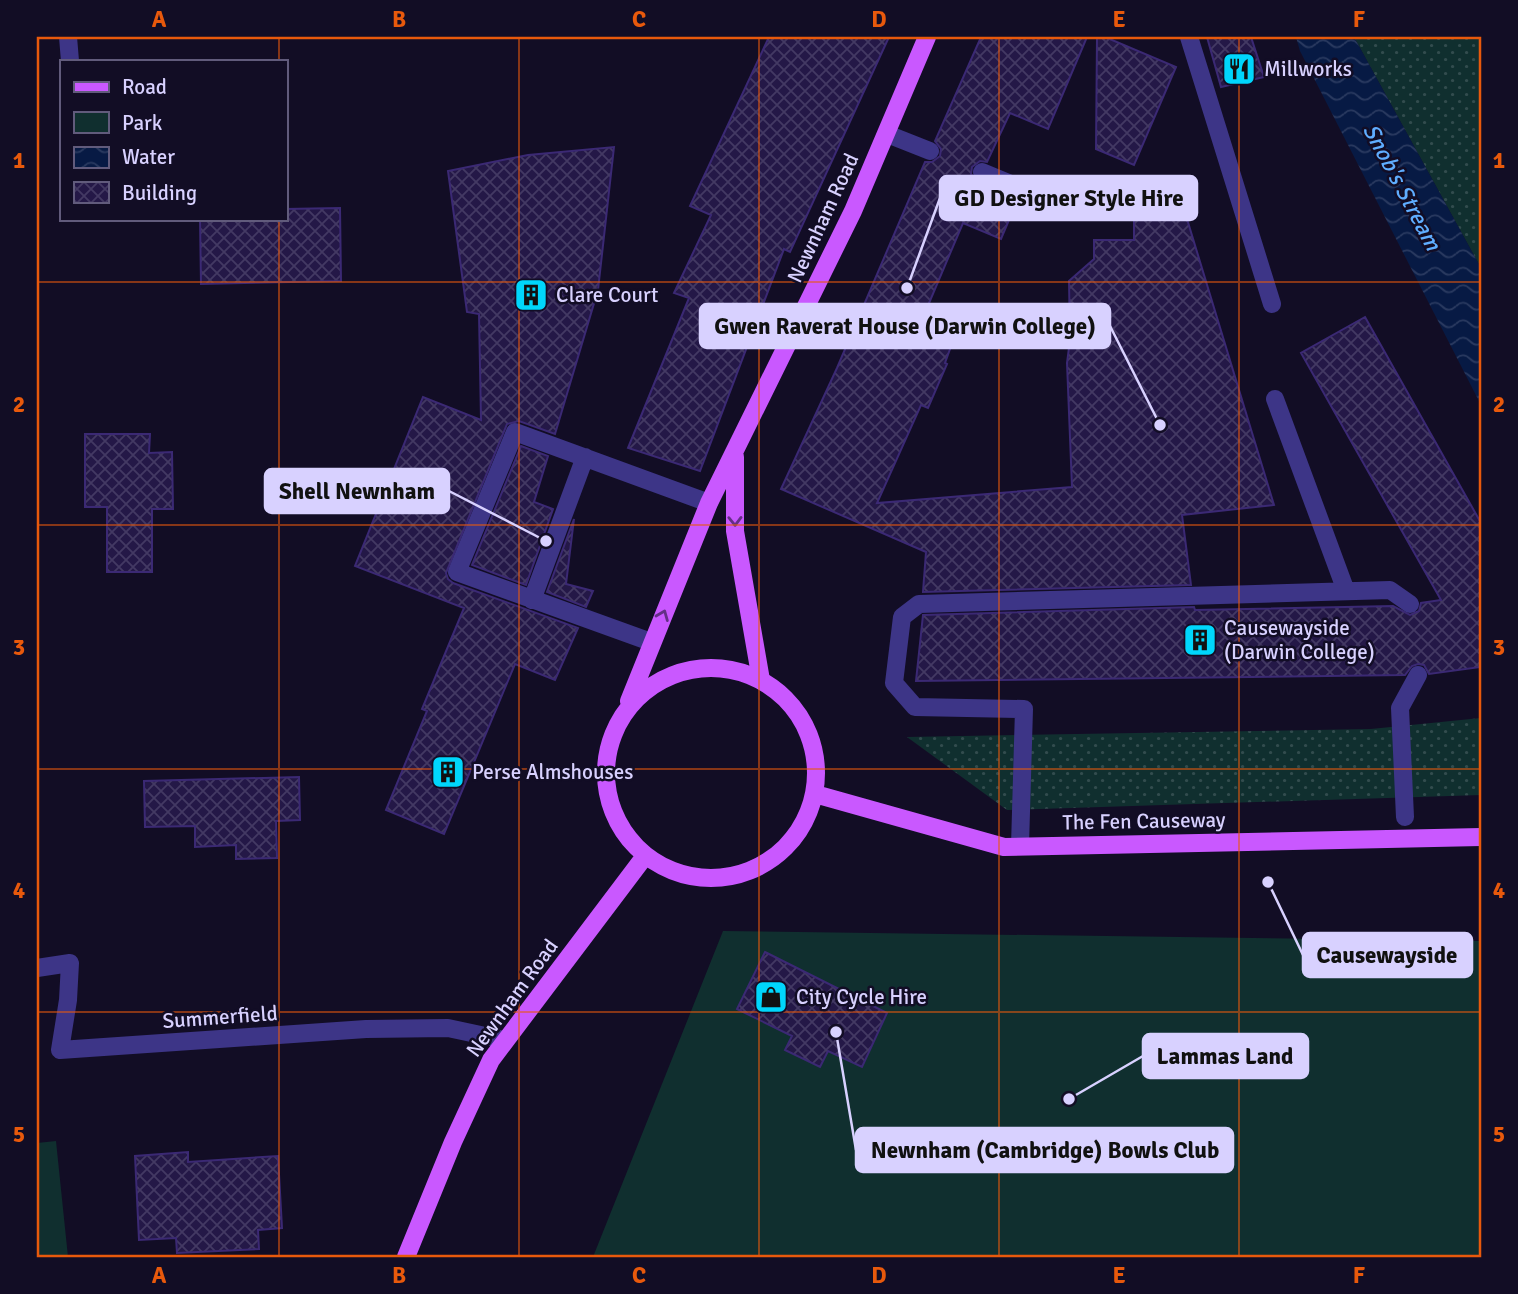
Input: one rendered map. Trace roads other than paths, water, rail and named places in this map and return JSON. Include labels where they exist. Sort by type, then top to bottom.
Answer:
[{"type":"main road","name":"Newnham Road","points":[[629,701],[709,503],[853,211],[927,37]]},
{"type":"main road","name":"Newnham Road","points":[[735,453],[735,531],[761,680]]},
{"type":"main road","points":[[695,668],[722,668],[761,680],[797,710],[811,736],[818,766],[815,794],[805,821],[787,846],[755,869],[712,879],[680,874],[645,856],[626,838],[613,814],[605,775],[612,733],[629,701],[664,678],[695,668]]},
{"type":"main road","name":"The Fen Causeway","points":[[815,794],[1003,846],[1481,837]]},
{"type":"main road","name":"Newnham Road","points":[[406,1257],[453,1142],[491,1060],[645,856]]},
{"type":"street","points":[[68,37],[70,60]]},
{"type":"street","points":[[1189,37],[1272,304]]},
{"type":"street","points":[[887,134],[930,151]]},
{"type":"street","points":[[982,172],[1030,192]]},
{"type":"street","points":[[1275,399],[1346,591]]},
{"type":"street","points":[[651,642],[457,572],[515,432],[709,503]]},
{"type":"street","points":[[531,600],[585,457]]},
{"type":"street","points":[[1020,846],[1024,709],[915,707],[894,683],[902,617],[919,604],[1391,590],[1410,604]]},
{"type":"street","points":[[1405,817],[1400,708],[1418,675]]},
{"type":"street","name":"Summerfield","points":[[37,968],[70,964],[53,1050],[366,1029],[449,1028],[504,1040]]},
{"type":"water","name":"Snob's Stream","points":[[1296,37],[1354,37],[1481,268],[1481,405],[1300,51]]},
{"type":"place","name":"Millworks","points":[[1239,69]]},
{"type":"place","name":"GD Designer Style Hire","points":[[907,288]]},
{"type":"place","name":"Clare Court","points":[[531,295]]},
{"type":"place","name":"Gwen Raverat House (Darwin College)","points":[[1160,425]]},
{"type":"place","name":"Shell Newnham","points":[[546,541]]},
{"type":"place","name":"Causewayside (Darwin College)","points":[[1200,640]]},
{"type":"place","name":"Perse Almshouses","points":[[448,772]]},
{"type":"place","name":"Causewayside","points":[[1268,882]]},
{"type":"place","name":"City Cycle Hire","points":[[771,997]]},
{"type":"place","name":"Newnham (Cambridge) Bowls Club","points":[[836,1032]]},
{"type":"place","name":"Lammas Land","points":[[1069,1099]]}]
